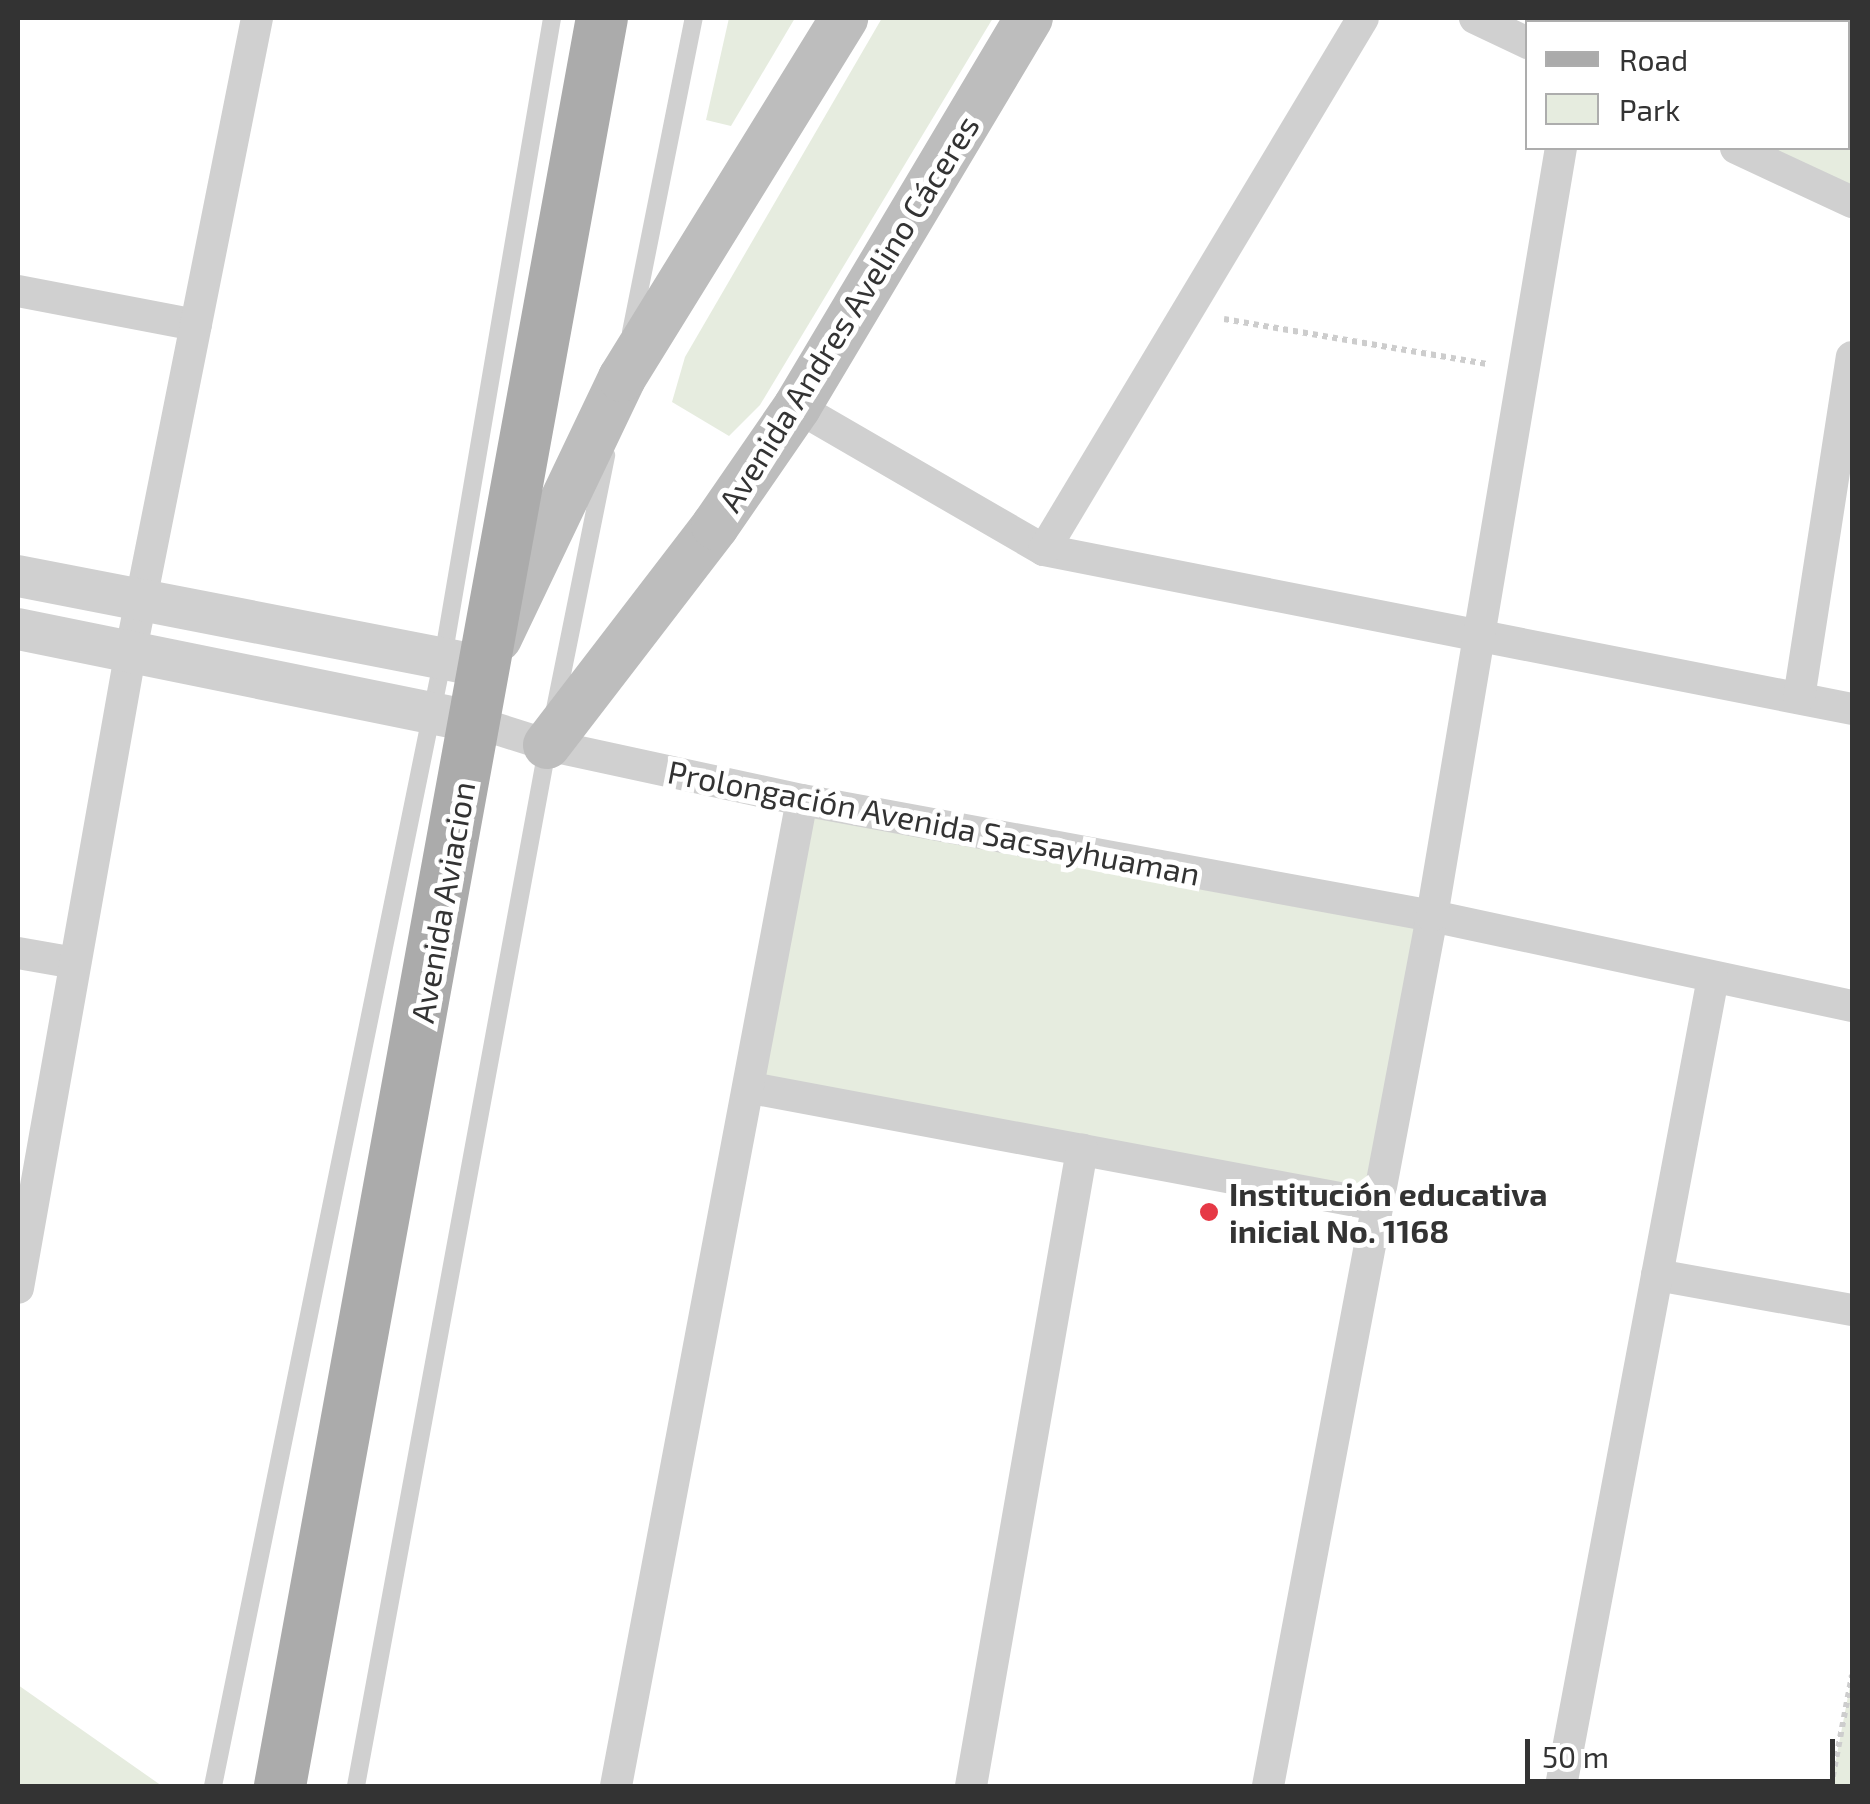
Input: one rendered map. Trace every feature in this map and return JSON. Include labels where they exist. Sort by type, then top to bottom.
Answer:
[{"type":"main road","name":"Avenida Aviacion","points":[[280,1786],[453,718],[602,18]]},
{"type":"main road","points":[[464,662],[622,378],[844,18]]},
{"type":"main road","name":"Avenida Andres Avelino Cáceres","points":[[548,745],[715,526],[797,407],[1029,18]]},
{"type":"street","points":[[18,1288],[131,650],[258,18]]},
{"type":"street","points":[[1044,550],[1183,312],[1363,18]]},
{"type":"street","points":[[1475,18],[1525,43]]},
{"type":"street","points":[[1268,1786],[1432,916],[1527,370],[1561,150]]},
{"type":"street","points":[[1740,150],[1852,202]]},
{"type":"street","points":[[18,291],[196,325]]},
{"type":"street","points":[[1799,698],[1852,357]]},
{"type":"street","points":[[797,407],[1044,550],[1852,709]]},
{"type":"street","points":[[18,576],[464,662]]},
{"type":"street","name":"Prolongación Avenida Sacsayhuaman","points":[[18,628],[453,718],[548,745],[802,800],[1432,916],[1852,1006]]},
{"type":"street","points":[[616,1786],[751,1088],[802,800]]},
{"type":"street","points":[[18,953],[75,963]]},
{"type":"street","points":[[1561,1786],[1712,978]]},
{"type":"street","points":[[751,1088],[1377,1205]]},
{"type":"street","points":[[971,1786],[1082,1150]]},
{"type":"street","points":[[1656,1276],[1852,1310]]},
{"type":"lane","points":[[464,662],[552,18]]},
{"type":"lane","points":[[356,1786],[548,745],[694,18]]},
{"type":"lane","points":[[213,1786],[453,718]]},
{"type":"path","points":[[1183,312],[1527,370]]},
{"type":"path","points":[[1832,1786],[1852,1675]]},
{"type":"green space","points":[[729,18],[795,18],[731,126],[706,120]]},
{"type":"green space","points":[[882,18],[993,18],[760,405],[729,436],[672,402],[685,357]]},
{"type":"green space","points":[[1852,18],[1852,187],[1767,150],[1850,150],[1850,20],[1567,20]]},
{"type":"green space","points":[[802,800],[1432,916],[1377,1205],[751,1088]]},
{"type":"green space","points":[[1852,1675],[1852,1786],[1831,1786]]},
{"type":"green space","points":[[18,1685],[162,1786],[18,1786]]},
{"type":"place","name":"Institución educativa inicial No. 1168","points":[[1209,1212]]}]
